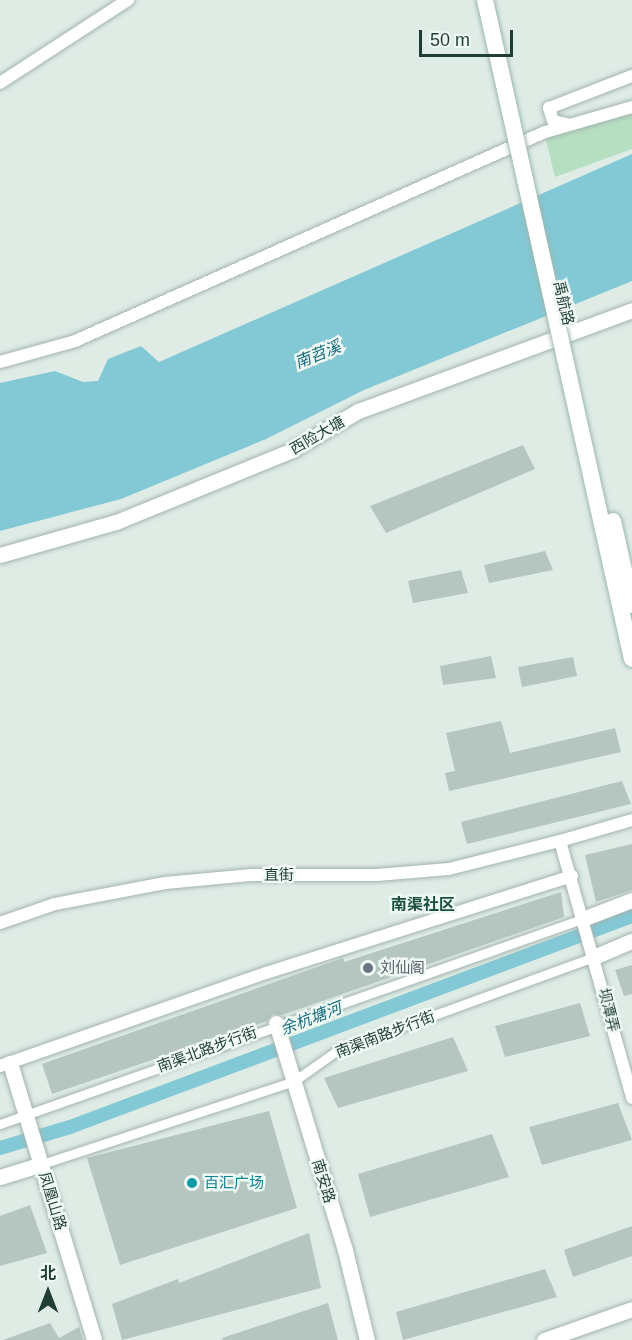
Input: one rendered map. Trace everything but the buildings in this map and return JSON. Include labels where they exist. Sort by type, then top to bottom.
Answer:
[{"type":"main road","points":[[485,0],[632,659]]},
{"type":"main road","name":"禹航路","points":[[496,0],[632,605]]},
{"type":"street","points":[[0,82],[128,0]]},
{"type":"street","points":[[571,125],[553,121],[549,108],[632,76]]},
{"type":"street","points":[[0,362],[75,341],[545,132],[632,107]]},
{"type":"street","name":"西险大塘","points":[[0,555],[116,522],[292,450],[358,411],[632,310]]},
{"type":"street","name":"直街","points":[[0,923],[56,904],[165,883],[250,875],[377,875],[449,869],[632,820]]},
{"type":"street","name":"坝潭弄","points":[[560,841],[586,920],[632,1098]]},
{"type":"street","points":[[5,1065],[266,973],[572,876]]},
{"type":"street","points":[[586,920],[632,900]]},
{"type":"street","name":"南渠北路步行街","points":[[0,1124],[28,1120],[276,1023],[586,920]]},
{"type":"street","points":[[596,956],[632,941]]},
{"type":"street","name":"南渠南路步行街","points":[[42,1164],[293,1078],[338,1050],[596,956]]},
{"type":"street","name":"南安路","points":[[276,1023],[345,1251],[367,1340]]},
{"type":"street","name":"凤凰山路","points":[[5,1065],[28,1120],[94,1340]]},
{"type":"street","points":[[0,1177],[42,1164]]},
{"type":"street","points":[[544,1340],[632,1309]]},
{"type":"green space","points":[[632,111],[632,149],[555,177],[545,136]]},
{"type":"water","name":"南苕溪","points":[[632,154],[632,281],[364,390],[266,439],[121,499],[0,531],[0,383],[55,371],[83,382],[98,381],[108,359],[141,346],[159,362]]},
{"type":"waterway","name":"余杭塘河","points":[[0,1148],[70,1127],[632,916]]},
{"type":"place","name":"刘仙阁","points":[[368,968]]},
{"type":"place","name":"百汇广场","points":[[192,1183]]},
{"type":"district","name":"南渠社区","points":[[423,905]]}]
